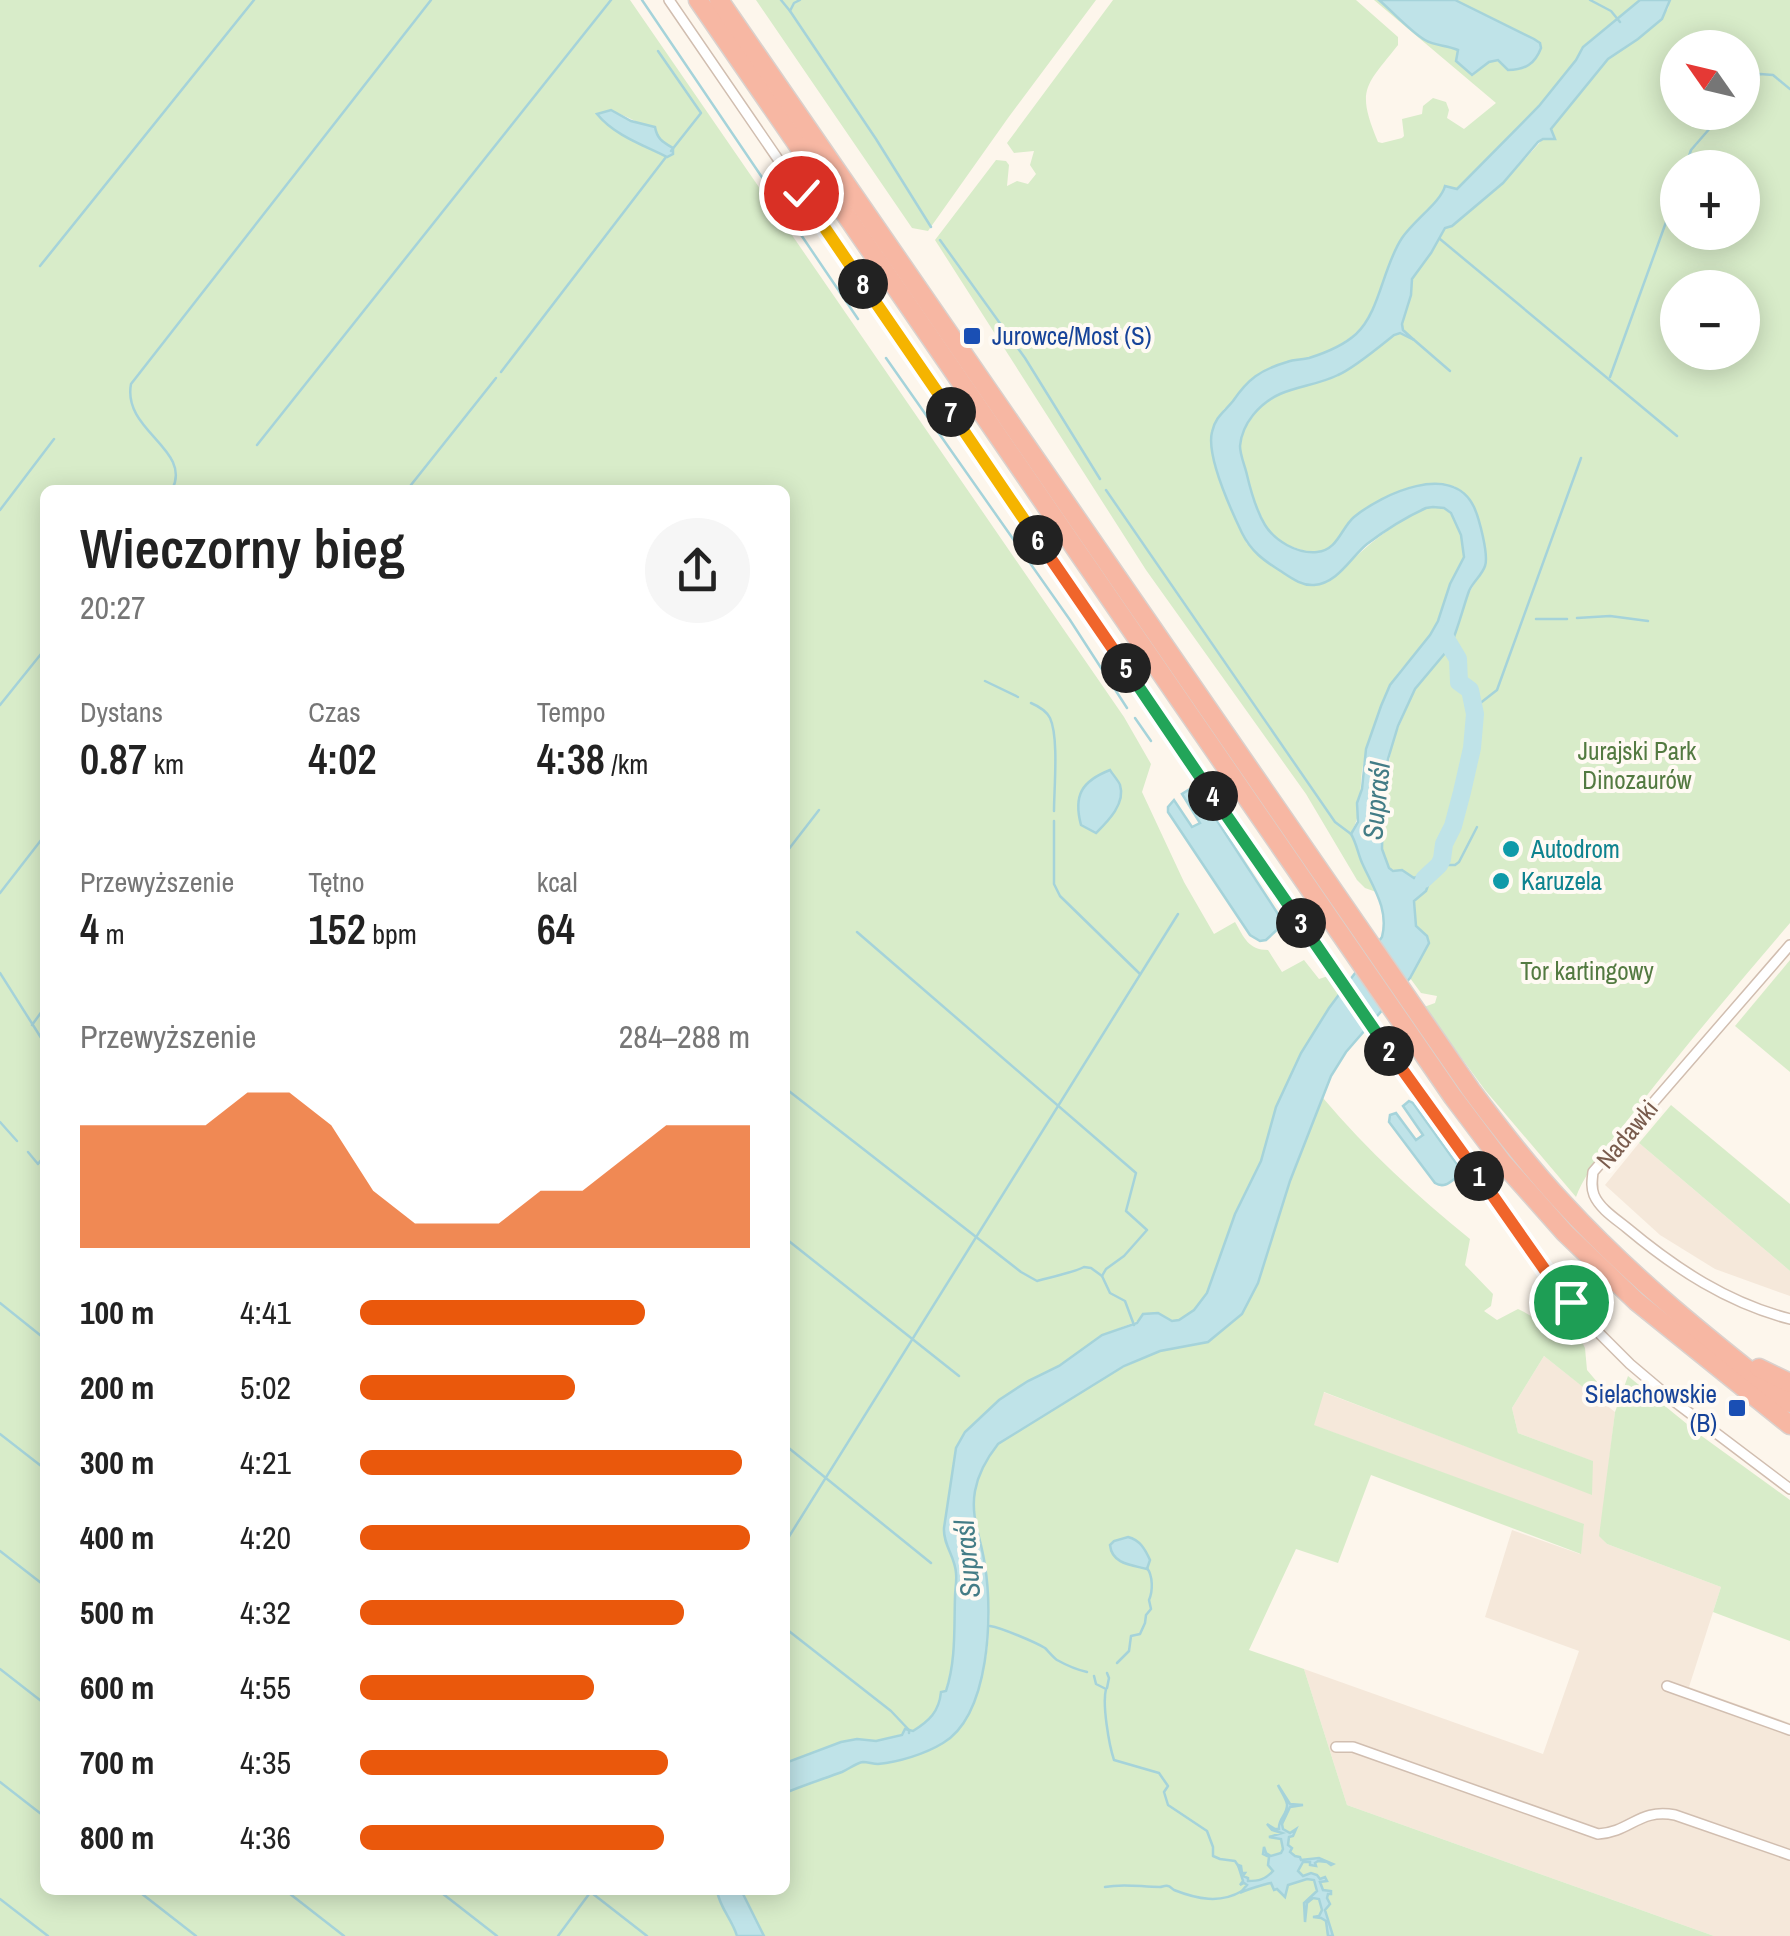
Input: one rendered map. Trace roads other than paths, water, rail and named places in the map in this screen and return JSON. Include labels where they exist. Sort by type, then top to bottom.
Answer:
[{"type":"highway","points":[[698,0],[1418,1030],[1502,1162],[1565,1233],[1660,1322],[1790,1425]]},
{"type":"highway","points":[[719,0],[1338,916]]},
{"type":"highway","points":[[1418,1030],[1562,1202],[1652,1290],[1790,1404]]},
{"type":"highway","points":[[1720,1346],[1790,1383]]},
{"type":"street","points":[[668,0],[1317,946],[1547,1273],[1630,1364],[1790,1489]]},
{"type":"street","name":"Nadawki","points":[[1790,944],[1594,1172],[1591,1186],[1603,1208],[1682,1270],[1723,1294],[1790,1319]]},
{"type":"street","points":[[1667,1686],[1790,1730]]},
{"type":"street","points":[[1336,1748],[1353,1747],[1598,1834],[1658,1812],[1675,1814],[1790,1855]]},
{"type":"water","points":[[1379,0],[1455,0],[1534,39],[1541,48],[1524,67],[1508,70],[1498,60],[1472,75],[1456,61],[1458,50],[1425,40]]},
{"type":"water","name":"Supraśl","points":[[1640,0],[1670,0],[1662,19],[1608,59],[1551,129],[1555,139],[1538,142],[1503,183],[1445,228],[1412,279],[1402,324],[1414,340],[1400,333],[1394,335],[1344,372],[1273,398],[1253,415],[1241,438],[1242,457],[1262,519],[1269,531],[1294,549],[1317,552],[1330,547],[1366,508],[1416,486],[1450,486],[1464,493],[1476,512],[1485,545],[1485,566],[1469,591],[1452,649],[1415,689],[1398,726],[1388,759],[1383,803],[1382,849],[1389,868],[1414,878],[1438,862],[1444,865],[1414,901],[1416,926],[1429,943],[1410,978],[1346,1052],[1331,1076],[1290,1181],[1258,1283],[1242,1314],[1208,1342],[1160,1351],[1124,1366],[998,1444],[987,1461],[978,1478],[974,1501],[984,1556],[988,1636],[979,1687],[959,1729],[943,1743],[920,1754],[886,1763],[860,1763],[790,1791],[790,1761],[841,1742],[902,1735],[905,1729],[913,1731],[932,1715],[941,1692],[946,1691],[953,1656],[956,1576],[944,1528],[956,1448],[965,1432],[999,1400],[1059,1366],[1102,1335],[1137,1323],[1143,1314],[1158,1313],[1172,1321],[1194,1310],[1207,1293],[1235,1214],[1261,1161],[1276,1107],[1301,1053],[1382,937],[1382,909],[1351,834],[1358,822],[1357,803],[1366,749],[1390,685],[1438,621],[1464,557],[1461,535],[1451,513],[1444,508],[1426,508],[1367,544],[1330,580],[1314,585],[1300,583],[1263,559],[1242,533],[1221,483],[1213,455],[1212,432],[1215,422],[1256,376],[1290,361],[1321,354],[1356,334],[1371,314],[1402,238],[1445,186],[1457,189],[1539,106],[1583,47]]},
{"type":"water","points":[[611,110],[631,121],[655,127],[661,140],[673,148],[673,154],[667,157],[629,139],[597,114]]},
{"type":"water","points":[[1110,770],[1120,784],[1120,799],[1096,833],[1081,825],[1079,797],[1086,784]]},
{"type":"water","points":[[1190,789],[1199,793],[1280,917],[1279,928],[1266,940],[1250,935],[1168,812],[1174,800],[1192,827],[1200,823],[1182,794]]},
{"type":"water","points":[[1409,1101],[1459,1167],[1458,1176],[1448,1184],[1435,1183],[1389,1122],[1390,1115],[1396,1113],[1416,1140],[1423,1135],[1403,1106]]},
{"type":"water","points":[[1128,1537],[1146,1552],[1150,1560],[1147,1569],[1123,1563],[1114,1556],[1110,1545]]},
{"type":"water","points":[[1278,1785],[1290,1804],[1303,1805],[1290,1807],[1282,1824],[1290,1833],[1296,1829],[1289,1837],[1290,1852],[1301,1860],[1319,1858],[1333,1864],[1318,1861],[1316,1866],[1303,1862],[1298,1871],[1303,1876],[1311,1873],[1320,1879],[1325,1877],[1327,1881],[1320,1882],[1323,1890],[1331,1891],[1325,1910],[1333,1936],[1328,1936],[1326,1921],[1313,1917],[1322,1910],[1319,1899],[1307,1903],[1305,1922],[1304,1903],[1317,1891],[1314,1880],[1288,1885],[1285,1897],[1271,1883],[1240,1893],[1247,1885],[1240,1885],[1243,1881],[1238,1865],[1248,1881],[1261,1879],[1273,1871],[1268,1865],[1269,1857],[1263,1854],[1264,1847],[1271,1856],[1283,1849],[1281,1839],[1269,1837],[1282,1833],[1267,1824],[1279,1829],[1286,1811]]},
{"type":"water","points":[[718,1895],[744,1895],[764,1936],[737,1936]]},
{"type":"waterway","points":[[40,266],[254,0]]},
{"type":"waterway","points":[[173,485],[173,463],[137,415],[131,400],[131,384],[431,0]]},
{"type":"waterway","points":[[257,445],[611,0]]},
{"type":"waterway","points":[[642,0],[858,319]]},
{"type":"waterway","points":[[781,0],[790,11]]},
{"type":"waterway","points":[[800,0],[790,11],[931,227]]},
{"type":"waterway","points":[[1590,0],[1611,11],[1620,22]]},
{"type":"waterway","points":[[658,51],[701,113],[671,151]]},
{"type":"waterway","points":[[1760,74],[1773,75],[1790,89]]},
{"type":"waterway","points":[[1691,150],[1708,130]]},
{"type":"waterway","points":[[501,372],[666,157]]},
{"type":"waterway","points":[[1440,239],[1677,436]]},
{"type":"waterway","points":[[1610,377],[1660,239]]},
{"type":"waterway","points":[[940,240],[1025,358],[1100,479]]},
{"type":"waterway","points":[[1413,339],[1450,371]]},
{"type":"waterway","points":[[886,358],[1127,708]]},
{"type":"waterway","points":[[411,485],[496,378]]},
{"type":"waterway","points":[[0,510],[54,439]]},
{"type":"waterway","points":[[1474,708],[1497,690],[1581,458]]},
{"type":"waterway","name":"Supraśl","points":[[1106,490],[1335,822],[1351,834]]},
{"type":"waterway","points":[[1577,618],[1610,616],[1648,621]]},
{"type":"waterway","points":[[1536,619],[1567,619]]},
{"type":"waterway","points":[[1424,879],[1439,865],[1453,826],[1472,748],[1475,714],[1470,690],[1459,682],[1458,659],[1443,634]]},
{"type":"waterway","points":[[0,705],[40,655]]},
{"type":"waterway","points":[[985,681],[1018,697]]},
{"type":"waterway","points":[[1031,703],[1046,713],[1053,727],[1054,811]]},
{"type":"waterway","points":[[1135,718],[1151,741]]},
{"type":"waterway","points":[[790,848],[819,810]]},
{"type":"waterway","points":[[1054,821],[1054,884],[1060,896],[1140,974]]},
{"type":"waterway","points":[[1443,865],[1459,862],[1477,827]]},
{"type":"waterway","points":[[0,893],[40,841]]},
{"type":"waterway","points":[[790,1535],[1178,914]]},
{"type":"waterway","points":[[857,932],[1136,1173],[1126,1211],[1147,1230],[1102,1276],[1110,1293],[1125,1301],[1134,1325]]},
{"type":"waterway","points":[[0,973],[40,1036]]},
{"type":"waterway","points":[[32,1025],[40,1014]]},
{"type":"waterway","points":[[790,1092],[1021,1272],[1037,1281],[1084,1267],[1102,1276]]},
{"type":"waterway","points":[[0,1122],[17,1141]]},
{"type":"waterway","points":[[28,1152],[38,1164],[40,1161]]},
{"type":"waterway","points":[[790,1242],[959,1376]]},
{"type":"waterway","points":[[0,1303],[40,1335]]},
{"type":"waterway","points":[[0,1434],[40,1465]]},
{"type":"waterway","points":[[790,1449],[931,1563]]},
{"type":"waterway","points":[[0,1551],[40,1582]]},
{"type":"waterway","points":[[1117,1663],[1129,1651],[1131,1636],[1140,1634],[1151,1609],[1152,1584],[1147,1568]]},
{"type":"waterway","points":[[990,1626],[1034,1642],[1057,1660],[1087,1672]]},
{"type":"waterway","points":[[790,1632],[891,1711],[909,1733]]},
{"type":"waterway","points":[[0,1669],[40,1700]]},
{"type":"waterway","points":[[1107,1673],[1107,1688]]},
{"type":"waterway","points":[[1094,1676],[1096,1684],[1106,1689],[1114,1760],[1159,1773],[1168,1786],[1164,1792],[1168,1805],[1207,1831],[1213,1856],[1235,1861],[1239,1867]]},
{"type":"waterway","points":[[0,1782],[40,1813]]},
{"type":"waterway","points":[[1105,1887],[1167,1886],[1208,1899],[1242,1891]]},
{"type":"waterway","points":[[143,1895],[196,1936]]},
{"type":"waterway","points":[[291,1895],[344,1936]]},
{"type":"waterway","points":[[444,1895],[497,1936]]},
{"type":"waterway","points":[[558,1936],[588,1895]]},
{"type":"waterway","points":[[594,1895],[647,1936]]},
{"type":"waterway","points":[[0,1899],[48,1936]]},
{"type":"place","name":"Jurowce/Most (S)","points":[[972,336]]},
{"type":"place","name":"Autodrom","points":[[1511,849]]},
{"type":"place","name":"Karuzela","points":[[1501,881]]},
{"type":"place","name":"Sielachowskie (B)","points":[[1737,1408]]},
{"type":"park label","name":"Jurajski Park Dinozaurów","points":[[1637,766]]},
{"type":"park label","name":"Tor kartingowy","points":[[1587,971]]}]
